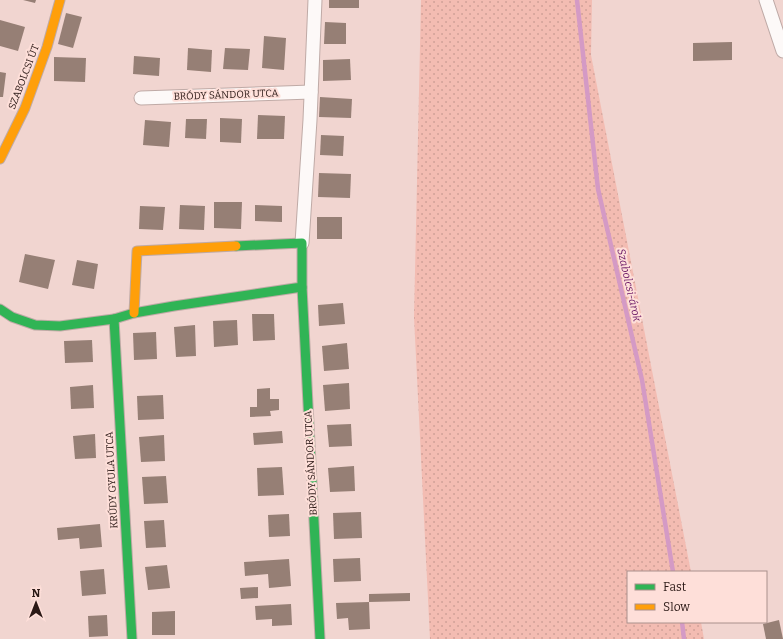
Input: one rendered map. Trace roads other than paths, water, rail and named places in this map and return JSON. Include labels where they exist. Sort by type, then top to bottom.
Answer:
[{"type":"street","name":"SZABOLCSI ÚT","points":[[0,159],[25,108],[47,47],[60,0]]},
{"type":"street","points":[[134,313],[137,251],[302,244],[315,0]]},
{"type":"street","points":[[766,0],[783,51]]},
{"type":"street","name":"BRÓDY SÁNDOR UTCA","points":[[141,98],[311,92]]},
{"type":"street","name":"BRÓDY SÁNDOR UTCA","points":[[302,244],[302,287],[320,639]]},
{"type":"street","points":[[0,309],[12,317],[35,325],[60,326],[114,319],[134,313],[174,306],[302,287]]},
{"type":"street","name":"KRÚDY GYULA UTCA","points":[[114,319],[132,639]]},
{"type":"waterway","name":"Szabolcsi-árok","points":[[577,0],[598,189],[642,380],[673,571]]},
{"type":"waterway","name":"Szabolcsi-árok","points":[[682,623],[684,639]]}]
